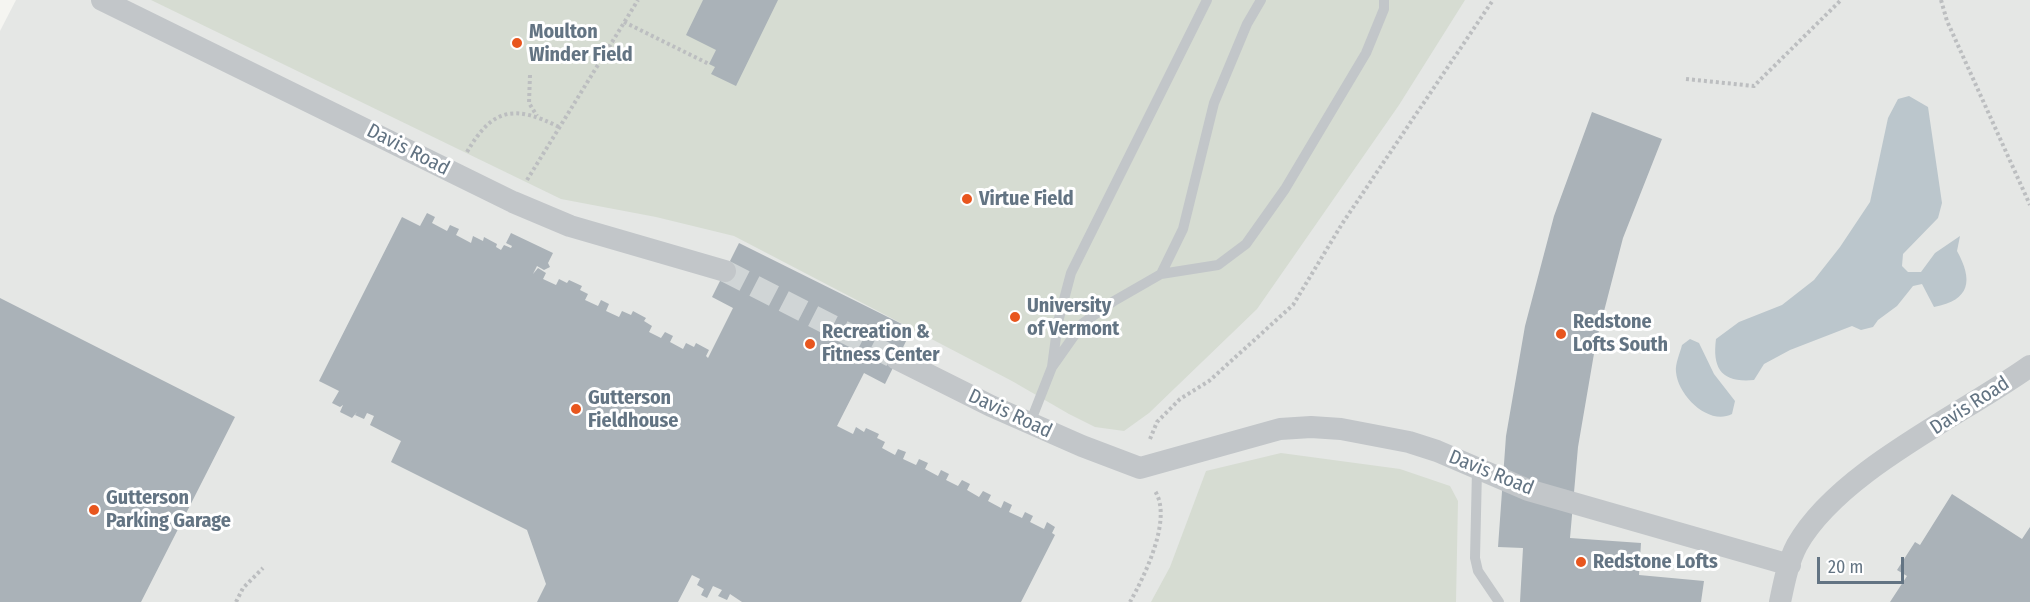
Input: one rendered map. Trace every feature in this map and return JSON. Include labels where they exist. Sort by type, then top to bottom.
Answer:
[{"type":"street","name":"Davis Road","points":[[102,0],[513,202],[570,226],[725,272]]},
{"type":"street","name":"Davis Road","points":[[897,359],[1030,423],[1140,468],[1280,429],[1311,427],[1409,442],[1437,451],[1528,490],[1790,565],[1797,546],[1820,513],[1846,488],[1872,468],[2030,366]]},
{"type":"street","points":[[1780,602],[1790,565]]},
{"type":"lane","points":[[1052,367],[1058,322],[1071,273],[1207,0]]},
{"type":"lane","points":[[1161,274],[1183,229],[1214,103],[1247,24],[1260,0]]},
{"type":"lane","points":[[1030,423],[1052,367],[1083,323],[1114,301],[1161,274],[1218,264],[1246,244],[1285,189],[1366,53],[1384,9],[1384,0]]},
{"type":"lane","points":[[1477,470],[1475,558],[1479,571],[1499,602]]},
{"type":"path","points":[[513,202],[638,0]]},
{"type":"path","points":[[1130,602],[1151,562],[1159,528],[1158,496],[1140,468],[1157,422],[1180,399],[1209,381],[1293,305],[1342,224],[1493,0]]},
{"type":"path","points":[[1686,79],[1754,86],[1841,0]]},
{"type":"path","points":[[1941,0],[1947,21],[2030,205]]},
{"type":"path","points":[[624,22],[709,64]]},
{"type":"path","points":[[530,75],[529,103],[537,116]]},
{"type":"path","points":[[455,173],[483,126],[494,118],[509,113],[537,116],[559,128]]},
{"type":"path","points":[[236,602],[243,588],[264,568]]},
{"type":"shaded area","name":"University of Vermont","points":[[16,0],[2030,0],[2030,602],[0,602],[0,31]]},
{"type":"shaded area","points":[[151,0],[1465,0],[1399,105],[1257,309],[1149,413],[1124,431],[1095,427],[1069,414],[1012,381],[734,236],[656,217],[561,199]]},
{"type":"shaded area","points":[[1909,96],[1928,107],[1942,203],[1938,218],[1903,254],[1902,266],[1908,272],[1921,272],[1935,253],[1960,236],[1957,251],[1967,280],[1962,294],[1946,304],[1934,307],[1922,284],[1913,286],[1897,306],[1878,320],[1873,327],[1861,330],[1852,326],[1790,350],[1764,364],[1754,380],[1734,379],[1727,376],[1718,366],[1716,339],[1739,322],[1782,305],[1814,280],[1840,247],[1870,202],[1888,118],[1898,99]]},
{"type":"shaded area","points":[[1690,339],[1699,343],[1714,374],[1735,401],[1732,414],[1723,417],[1705,412],[1696,406],[1682,390],[1676,366],[1682,345]]},
{"type":"shaded area","points":[[1281,453],[1400,469],[1450,486],[1458,501],[1456,602],[1151,602],[1170,567],[1206,471]]},
{"type":"building","points":[[703,0],[778,0],[736,86],[711,74],[715,67],[709,64],[716,50],[686,35]]},
{"type":"building","name":"Redstone Lofts South","points":[[1592,112],[1662,139],[1623,238],[1596,342],[1578,447],[1570,538],[1641,543],[1639,575],[1704,581],[1701,602],[1520,602],[1523,548],[1498,547],[1506,436],[1525,326],[1554,216]]},
{"type":"building","name":"Gutterson Fieldhouse","points":[[427,213],[435,217],[432,223],[447,231],[450,225],[459,229],[456,235],[471,243],[473,236],[483,241],[484,237],[497,244],[496,247],[501,250],[504,245],[511,248],[512,246],[506,243],[511,233],[553,253],[548,263],[550,267],[544,270],[537,266],[533,274],[538,268],[546,273],[543,279],[556,285],[559,279],[567,283],[569,280],[582,286],[580,290],[588,294],[585,300],[598,306],[601,300],[609,304],[606,311],[619,317],[622,311],[631,315],[633,311],[646,318],[644,321],[652,326],[649,332],[661,338],[665,332],[673,336],[670,342],[683,349],[686,343],[694,347],[696,343],[709,350],[706,356],[708,358],[733,308],[712,297],[739,243],[912,329],[885,384],[864,373],[837,426],[853,434],[856,427],[864,432],[866,428],[879,434],[877,438],[885,442],[882,448],[895,455],[898,449],[906,452],[903,459],[916,465],[919,459],[928,463],[925,469],[938,476],[941,470],[949,474],[946,480],[958,486],[962,480],[970,484],[967,490],[979,497],[983,491],[991,495],[988,501],[1001,508],[1004,501],[1012,505],[1009,512],[1022,518],[1025,512],[1033,516],[1030,522],[1044,529],[1047,522],[1055,527],[1052,533],[1055,535],[1021,602],[742,602],[730,594],[727,600],[718,596],[722,590],[713,586],[707,598],[701,595],[704,589],[697,585],[700,579],[692,575],[678,602],[537,602],[546,584],[527,530],[391,462],[401,441],[370,425],[374,416],[367,413],[364,419],[355,415],[357,412],[352,418],[340,412],[343,405],[340,407],[332,403],[339,391],[319,381],[402,217],[420,226]]},
{"type":"building","name":"Gutterson Parking Garage","points":[[0,298],[235,417],[141,602],[0,602]]},
{"type":"building","points":[[1952,494],[2022,539],[2030,527],[2030,602],[1890,602],[1907,576],[1897,570],[1915,542],[1920,545]]},
{"type":"tunnel","points":[[725,271],[897,359]]},
{"type":"place","name":"Moulton Winder Field","points":[[517,43]]},
{"type":"place","name":"Virtue Field","points":[[967,199]]},
{"type":"place","name":"University of Vermont","points":[[1015,317]]},
{"type":"place","name":"Redstone Lofts South","points":[[1561,334]]},
{"type":"place","name":"Recreation & Fitness Center","points":[[810,344]]},
{"type":"place","name":"Gutterson Fieldhouse","points":[[576,409]]},
{"type":"place","name":"Gutterson Parking Garage","points":[[94,510]]},
{"type":"place","name":"Redstone Lofts","points":[[1581,562]]}]
